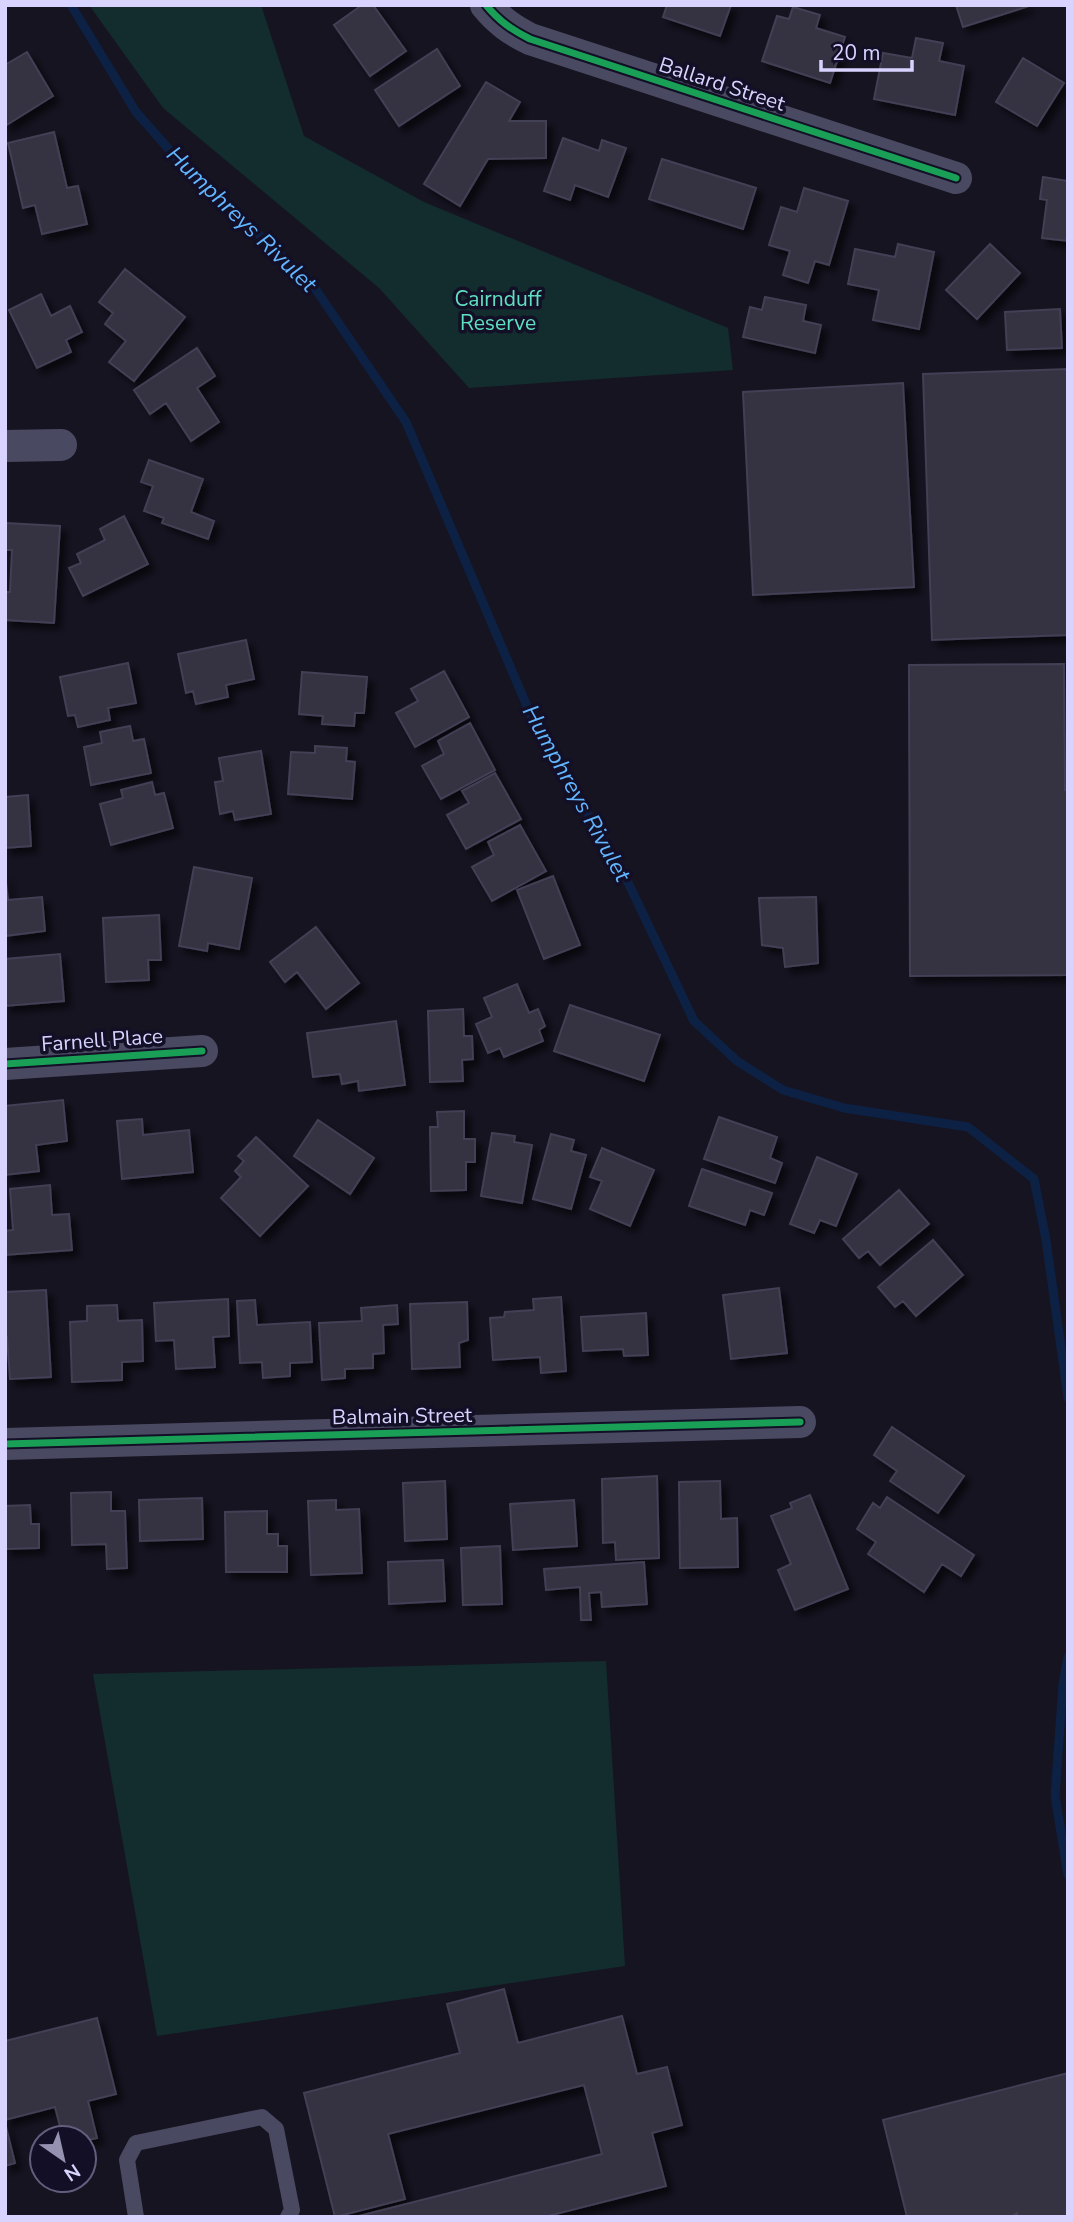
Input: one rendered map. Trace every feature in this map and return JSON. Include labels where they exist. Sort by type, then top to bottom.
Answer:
[{"type":"street","name":"Ballard Street","points":[[486,5],[495,17],[530,38],[956,178]]},
{"type":"street","points":[[5,446],[61,445]]},
{"type":"street","name":"Farnell Place","points":[[5,1064],[202,1051]]},
{"type":"street","name":"Balmain Street","points":[[5,1444],[800,1422]]},
{"type":"lane","points":[[136,2217],[127,2160],[136,2143],[262,2117],[276,2129],[292,2210],[288,2217]]},
{"type":"green space","name":"Cairnduff Reserve","points":[[89,5],[261,5],[304,136],[424,202],[728,328],[733,370],[469,388],[379,288],[163,108]]},
{"type":"green space","points":[[606,1661],[625,1966],[157,2036],[93,1674]]},
{"type":"building","points":[[362,5],[373,5],[406,51],[370,76],[334,25]]},
{"type":"building","points":[[667,5],[731,5],[720,36],[663,17]]},
{"type":"building","points":[[956,5],[1029,5],[1029,6],[963,27]]},
{"type":"building","points":[[793,7],[820,15],[816,28],[845,37],[830,83],[762,61],[777,16],[789,19]]},
{"type":"building","points":[[916,38],[943,43],[939,61],[964,66],[955,115],[874,99],[883,53],[912,58]]},
{"type":"building","points":[[437,49],[460,86],[399,126],[375,90]]},
{"type":"building","points":[[27,52],[53,96],[5,126],[5,65]]},
{"type":"building","points":[[1023,58],[1064,83],[1037,126],[996,102]]},
{"type":"building","points":[[486,82],[520,102],[509,121],[546,121],[546,158],[488,159],[460,206],[424,184]]},
{"type":"building","points":[[54,132],[67,188],[78,186],[87,224],[42,234],[35,205],[23,208],[8,143]]},
{"type":"building","points":[[563,138],[599,151],[602,140],[626,148],[608,197],[575,185],[570,200],[544,191]]},
{"type":"building","points":[[662,159],[756,188],[743,229],[649,199]]},
{"type":"building","points":[[1043,177],[1068,181],[1068,241],[1042,238],[1047,200],[1040,199]]},
{"type":"building","points":[[804,188],[848,201],[829,265],[815,261],[808,283],[783,275],[790,251],[769,245],[781,207],[797,212]]},
{"type":"building","points":[[898,244],[934,252],[919,329],[873,320],[879,290],[848,284],[855,249],[895,257]]},
{"type":"building","points":[[990,244],[1020,273],[977,319],[946,290]]},
{"type":"building","points":[[125,269],[185,317],[134,381],[109,362],[126,341],[105,324],[113,313],[99,302]]},
{"type":"building","points":[[41,294],[51,316],[70,306],[82,332],[66,340],[71,352],[37,368],[9,310]]},
{"type":"building","points":[[765,297],[806,305],[803,321],[821,325],[815,353],[743,337],[750,307],[762,310]]},
{"type":"building","points":[[1060,309],[1062,348],[1007,350],[1005,312]]},
{"type":"building","points":[[197,348],[215,376],[197,388],[219,422],[191,441],[166,403],[150,414],[134,390]]},
{"type":"building","points":[[1068,369],[1068,635],[932,640],[923,374]]},
{"type":"building","points":[[903,383],[914,587],[753,595],[743,392]]},
{"type":"building","points":[[149,460],[203,479],[191,512],[214,521],[208,539],[162,523],[164,518],[144,511],[153,486],[141,482]]},
{"type":"building","points":[[124,516],[148,564],[83,596],[69,568],[81,563],[77,554],[105,540],[100,529]]},
{"type":"building","points":[[5,523],[60,526],[54,623],[5,620],[5,592],[10,592],[12,550],[5,550]]},
{"type":"building","points":[[246,640],[254,679],[226,685],[228,697],[196,704],[193,691],[186,693],[178,654]]},
{"type":"building","points":[[128,663],[136,703],[108,708],[110,720],[78,727],[75,715],[68,716],[60,677]]},
{"type":"building","points":[[1064,664],[1065,790],[1068,790],[1068,975],[910,976],[909,665]]},
{"type":"building","points":[[444,671],[469,717],[415,747],[396,713],[418,701],[411,689]]},
{"type":"building","points":[[302,672],[367,677],[364,713],[355,713],[354,726],[322,724],[323,716],[299,714]]},
{"type":"building","points":[[470,723],[495,770],[441,799],[422,766],[444,754],[438,741]]},
{"type":"building","points":[[130,726],[133,741],[144,739],[151,773],[91,785],[84,747],[102,743],[100,732]]},
{"type":"building","points":[[315,746],[347,748],[346,761],[355,762],[352,799],[288,794],[291,752],[315,753]]},
{"type":"building","points":[[261,751],[271,814],[235,820],[233,811],[220,814],[215,782],[223,781],[219,758]]},
{"type":"building","points":[[495,773],[521,819],[466,849],[447,815],[469,803],[462,791]]},
{"type":"building","points":[[152,782],[155,795],[164,793],[173,828],[111,845],[100,804],[123,798],[121,790]]},
{"type":"building","points":[[28,795],[31,846],[5,848],[5,797]]},
{"type":"building","points":[[520,825],[546,871],[492,901],[472,867],[494,855],[488,842]]},
{"type":"building","points":[[194,867],[252,878],[239,949],[208,943],[207,951],[179,946]]},
{"type":"building","points":[[5,874],[8,900],[42,897],[45,931],[5,936]]},
{"type":"building","points":[[553,876],[580,945],[544,959],[517,890]]},
{"type":"building","points":[[816,897],[818,963],[785,967],[783,948],[762,945],[759,898]]},
{"type":"building","points":[[159,915],[161,960],[148,960],[149,980],[106,982],[103,918]]},
{"type":"building","points":[[316,927],[359,983],[326,1009],[297,972],[285,982],[270,962]]},
{"type":"building","points":[[60,954],[64,1001],[5,1006],[5,959]]},
{"type":"building","points":[[517,984],[529,1013],[538,1009],[545,1026],[539,1030],[543,1041],[504,1057],[500,1048],[488,1053],[476,1024],[492,1017],[484,998]]},
{"type":"building","points":[[570,1005],[660,1035],[644,1081],[554,1051]]},
{"type":"building","points":[[463,1009],[464,1036],[472,1036],[473,1059],[462,1060],[463,1081],[430,1082],[428,1011]]},
{"type":"building","points":[[396,1021],[405,1085],[359,1091],[358,1081],[342,1084],[340,1074],[313,1077],[307,1033]]},
{"type":"building","points":[[63,1100],[67,1141],[36,1145],[39,1171],[5,1175],[5,1106]]},
{"type":"building","points":[[464,1111],[464,1139],[475,1139],[475,1162],[466,1162],[466,1190],[431,1191],[430,1127],[438,1127],[437,1112]]},
{"type":"building","points":[[719,1117],[777,1137],[770,1158],[782,1163],[775,1183],[704,1159]]},
{"type":"building","points":[[142,1119],[143,1135],[189,1130],[193,1172],[122,1179],[117,1121]]},
{"type":"building","points":[[318,1120],[374,1158],[350,1194],[294,1156]]},
{"type":"building","points":[[492,1133],[515,1136],[514,1142],[532,1145],[522,1203],[481,1196]]},
{"type":"building","points":[[551,1134],[574,1140],[571,1151],[586,1155],[571,1209],[533,1199]]},
{"type":"building","points":[[256,1137],[308,1186],[260,1236],[221,1198],[241,1177],[235,1171],[244,1161],[238,1156]]},
{"type":"building","points":[[602,1148],[654,1170],[630,1226],[590,1209],[602,1181],[590,1177]]},
{"type":"building","points":[[817,1157],[857,1174],[836,1226],[820,1220],[814,1233],[790,1224]]},
{"type":"building","points":[[702,1169],[772,1193],[764,1215],[750,1210],[745,1225],[689,1206]]},
{"type":"building","points":[[50,1185],[52,1215],[69,1214],[72,1250],[5,1255],[5,1231],[13,1230],[10,1189]]},
{"type":"building","points":[[899,1190],[929,1224],[880,1265],[868,1251],[859,1258],[843,1239]]},
{"type":"building","points":[[933,1240],[963,1275],[916,1316],[903,1301],[895,1307],[878,1287]]},
{"type":"building","points":[[779,1288],[787,1353],[731,1359],[723,1295]]},
{"type":"building","points":[[46,1290],[51,1377],[10,1379],[7,1337],[5,1338],[5,1292]]},
{"type":"building","points":[[561,1297],[566,1371],[541,1373],[540,1357],[493,1360],[490,1318],[504,1317],[505,1312],[534,1310],[533,1299]]},
{"type":"building","points":[[228,1299],[229,1336],[213,1337],[215,1367],[176,1369],[174,1340],[156,1341],[154,1303]]},
{"type":"building","points":[[255,1300],[257,1325],[310,1322],[312,1362],[290,1363],[290,1376],[263,1378],[262,1362],[240,1363],[237,1301]]},
{"type":"building","points":[[467,1302],[468,1340],[459,1343],[460,1367],[412,1369],[410,1304]]},
{"type":"building","points":[[117,1305],[118,1321],[142,1320],[143,1361],[122,1362],[122,1380],[72,1382],[70,1322],[87,1321],[87,1306]]},
{"type":"building","points":[[397,1305],[398,1324],[383,1325],[384,1353],[373,1354],[373,1368],[345,1369],[345,1378],[322,1380],[319,1323],[362,1321],[361,1308]]},
{"type":"building","points":[[646,1313],[648,1355],[624,1356],[623,1349],[583,1351],[581,1317]]},
{"type":"building","points":[[892,1427],[964,1476],[938,1513],[890,1481],[897,1471],[874,1455]]},
{"type":"building","points":[[657,1476],[659,1558],[616,1560],[615,1542],[603,1543],[602,1479]]},
{"type":"building","points":[[445,1481],[447,1539],[405,1541],[403,1483]]},
{"type":"building","points":[[720,1481],[721,1519],[737,1518],[738,1567],[680,1568],[679,1482]]},
{"type":"building","points":[[111,1492],[111,1511],[125,1511],[127,1568],[107,1569],[106,1544],[72,1545],[71,1493]]},
{"type":"building","points":[[810,1495],[848,1589],[795,1610],[778,1570],[791,1564],[771,1516],[792,1508],[790,1503]]},
{"type":"building","points":[[887,1497],[974,1555],[961,1576],[942,1564],[924,1592],[868,1554],[876,1542],[857,1529],[873,1503],[880,1508]]},
{"type":"building","points":[[202,1498],[203,1539],[140,1541],[139,1500]]},
{"type":"building","points":[[336,1500],[336,1510],[359,1509],[362,1573],[311,1575],[308,1501]]},
{"type":"building","points":[[574,1500],[577,1546],[513,1550],[510,1504]]},
{"type":"building","points":[[30,1505],[31,1524],[39,1524],[39,1548],[5,1549],[5,1506]]},
{"type":"building","points":[[267,1511],[267,1534],[278,1534],[278,1546],[287,1546],[287,1572],[226,1572],[225,1512]]},
{"type":"building","points":[[500,1546],[502,1604],[463,1605],[461,1548]]},
{"type":"building","points":[[443,1560],[445,1601],[389,1604],[388,1562]]},
{"type":"building","points":[[644,1562],[647,1604],[602,1607],[601,1592],[589,1593],[591,1620],[581,1620],[580,1587],[546,1590],[544,1569]]},
{"type":"building","points":[[504,1989],[518,2043],[622,2016],[637,2074],[667,2067],[682,2125],[652,2133],[666,2186],[544,2217],[355,2217],[602,2154],[584,2085],[388,2134],[405,2199],[335,2217],[304,2093],[460,2053],[447,2004]]},
{"type":"building","points":[[97,2018],[116,2094],[88,2101],[94,2124],[59,2124],[55,2107],[5,2120],[5,2041]]},
{"type":"building","points":[[1068,2073],[1068,2217],[1018,2217],[1017,2213],[1010,2217],[907,2217],[883,2120]]},
{"type":"building","points":[[5,2123],[15,2163],[5,2166]]},
{"type":"waterway","name":"Humphreys Rivulet","points":[[71,5],[136,112],[188,171],[310,281],[406,422],[538,732],[623,872],[694,1021],[737,1061],[783,1090],[844,1108],[968,1127],[1034,1179],[1046,1240],[1068,1398]]},
{"type":"waterway","name":"Humphreys Rivulet","points":[[1068,1657],[1063,1684],[1055,1796],[1068,1875]]},
{"type":"cycle path","points":[[486,5],[506,25],[530,39],[956,178]]},
{"type":"cycle path","points":[[5,1064],[202,1051]]},
{"type":"cycle path","points":[[5,1444],[800,1422]]}]
